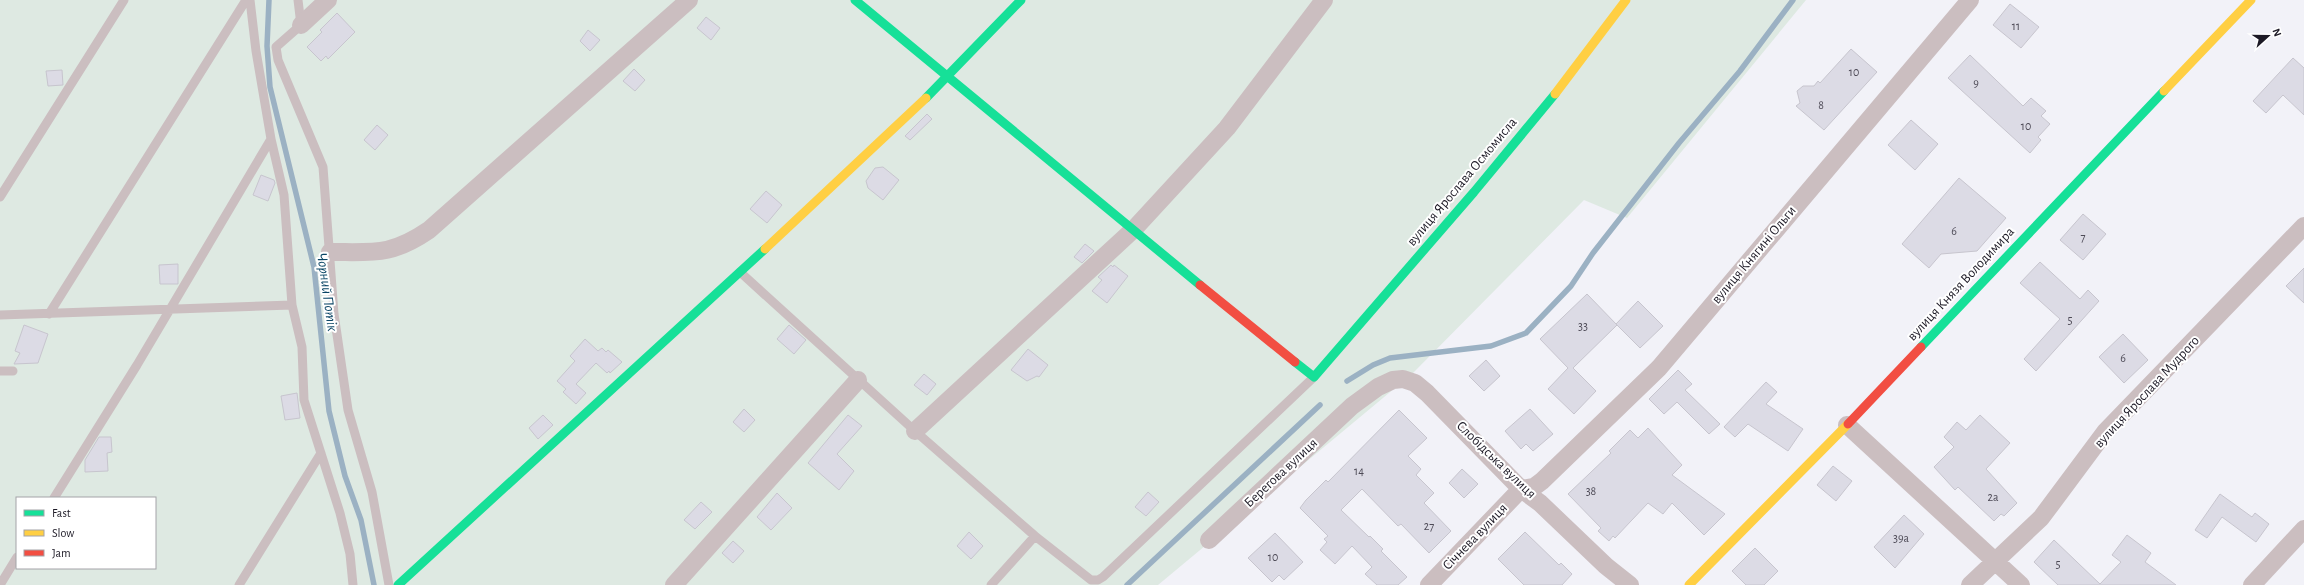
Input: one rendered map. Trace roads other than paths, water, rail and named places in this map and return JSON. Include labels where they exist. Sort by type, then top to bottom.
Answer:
[{"type":"street","points":[[301,25],[328,0]]},
{"type":"street","points":[[330,252],[383,251],[400,247],[429,230],[689,0]]},
{"type":"street","points":[[855,0],[950,75],[1222,304],[1314,377]]},
{"type":"street","points":[[398,585],[740,272],[950,75],[1021,0]]},
{"type":"street","points":[[915,431],[1134,229],[1227,128],[1324,0]]},
{"type":"street","name":"вулиця Ярослава Осмомисла","points":[[1314,377],[1451,219],[1584,58],[1626,0]]},
{"type":"street","name":"вулиця Княгині Ольги","points":[[1521,489],[1534,487],[1542,481],[1659,368],[1970,0]]},
{"type":"street","name":"вулиця Князя Володимира","points":[[1689,585],[1847,426],[2251,0]]},
{"type":"street","name":"вулиця Ярослава Мудрого","points":[[1970,585],[2041,518],[2059,496],[2105,432],[2304,226]]},
{"type":"street","name":"Слобідська вулиця","points":[[1352,406],[1388,381],[1403,379],[1415,383],[1436,401],[1521,489],[1540,503],[1606,566],[1630,585]]},
{"type":"street","points":[[674,585],[858,380]]},
{"type":"street","name":"Берегова вулиця","points":[[1210,540],[1352,406]]},
{"type":"street","points":[[1847,426],[2021,585]]},
{"type":"street","name":"Січнева вулиця","points":[[1429,585],[1521,489]]},
{"type":"street","points":[[2252,585],[2304,529]]},
{"type":"lane","points":[[0,197],[124,0]]},
{"type":"lane","points":[[49,314],[246,0]]},
{"type":"lane","points":[[250,0],[256,50],[271,139],[284,195],[292,305],[302,347],[304,400],[330,477],[340,513],[350,554],[354,585]]},
{"type":"lane","points":[[298,0],[301,25],[276,47],[278,60],[323,167],[334,314],[348,410],[372,492],[389,585]]},
{"type":"lane","points":[[55,497],[170,309],[271,139]]},
{"type":"lane","points":[[740,272],[915,431],[1085,578],[1098,580],[1314,377]]},
{"type":"lane","points":[[0,316],[292,305]]},
{"type":"lane","points":[[0,371],[13,371]]},
{"type":"lane","points":[[240,585],[321,453]]},
{"type":"lane","points":[[991,585],[1035,536]]},
{"type":"lane","points":[[0,585],[16,559]]},
{"type":"waterway","name":"Чорний Потік","points":[[269,0],[267,46],[270,87],[314,267],[329,411],[345,476],[361,520],[374,585]]},
{"type":"waterway","points":[[1347,381],[1373,365],[1390,358],[1491,346],[1526,333],[1571,286],[1593,253],[1679,143],[1740,71],[1793,0]]},
{"type":"waterway","points":[[1127,585],[1320,405]]}]
